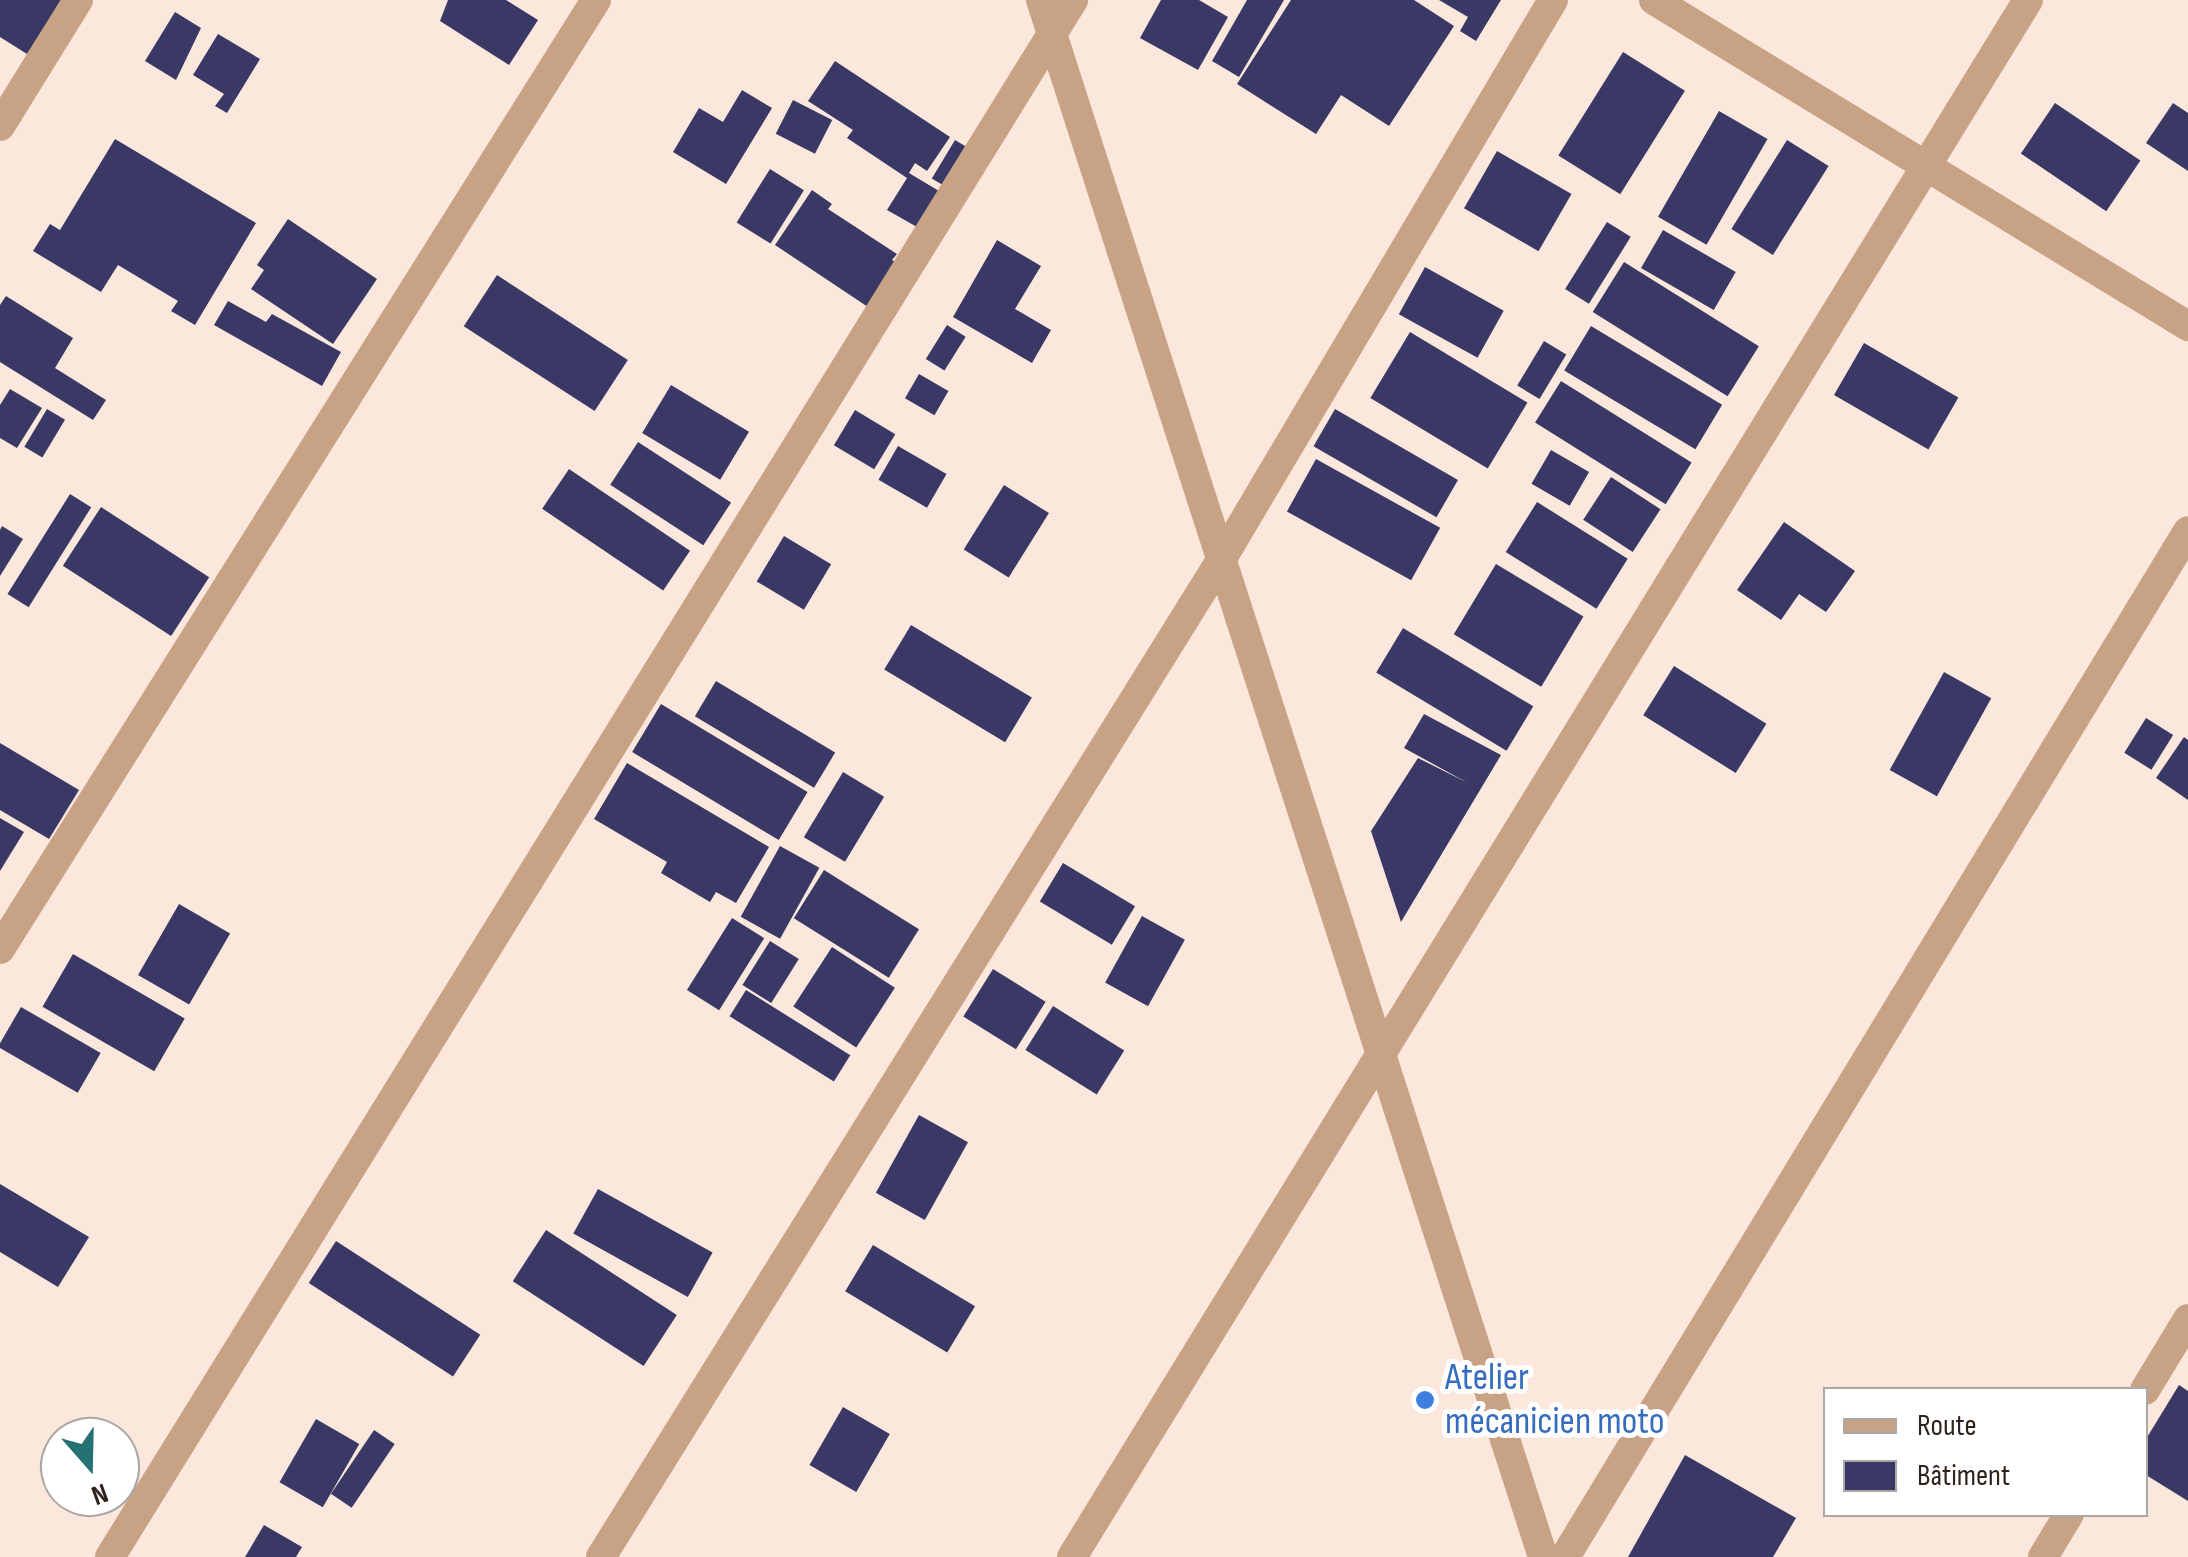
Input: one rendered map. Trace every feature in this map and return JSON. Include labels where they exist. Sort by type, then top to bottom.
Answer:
[{"type":"street","points":[[0,126],[78,0]]},
{"type":"street","points":[[0,949],[596,0]]},
{"type":"street","points":[[1040,0],[1543,1557]]},
{"type":"street","points":[[110,1557],[1073,0]]},
{"type":"street","points":[[601,1557],[1221,560],[1554,0]]},
{"type":"street","points":[[1654,0],[2188,326]]},
{"type":"street","points":[[1072,1557],[1382,1060],[2028,0]]},
{"type":"street","points":[[1565,1557],[2188,530]]},
{"type":"street","points":[[2147,1387],[2188,1319]]},
{"type":"street","points":[[2043,1557],[2066,1517]]},
{"type":"building","points":[[0,0],[62,0],[27,54],[0,37]]},
{"type":"building","points":[[448,0],[506,0],[538,20],[509,65],[440,21]]},
{"type":"building","points":[[1161,0],[1199,0],[1228,17],[1198,70],[1140,38]]},
{"type":"building","points":[[1247,0],[1284,0],[1239,77],[1212,61]]},
{"type":"building","points":[[1291,0],[1414,0],[1454,26],[1389,126],[1341,95],[1316,134],[1237,84]]},
{"type":"building","points":[[1439,0],[1501,0],[1476,41],[1460,31],[1468,17]]},
{"type":"building","points":[[175,12],[201,28],[176,80],[145,61]]},
{"type":"building","points":[[218,34],[260,59],[227,113],[215,106],[224,94],[193,75]]},
{"type":"building","points":[[1623,52],[1685,91],[1620,194],[1558,155]]},
{"type":"building","points":[[835,61],[950,137],[927,171],[915,163],[909,173],[939,191],[917,227],[887,210],[907,178],[847,138],[853,130],[808,101]]},
{"type":"building","points":[[742,90],[772,108],[726,184],[673,152],[699,108],[723,122]]},
{"type":"building","points":[[793,100],[832,120],[815,154],[776,134]]},
{"type":"building","points":[[2055,103],[2140,161],[2106,211],[2021,154]]},
{"type":"building","points":[[2173,103],[2188,113],[2188,171],[2146,143]]},
{"type":"building","points":[[1719,111],[1767,139],[1706,245],[1658,217]]},
{"type":"building","points":[[115,139],[256,223],[195,325],[171,311],[178,301],[118,265],[101,292],[33,251],[50,224],[60,230]]},
{"type":"building","points":[[955,140],[970,149],[946,187],[932,179]]},
{"type":"building","points":[[1787,140],[1829,166],[1773,255],[1731,229]]},
{"type":"building","points":[[1497,151],[1571,194],[1538,251],[1464,208]]},
{"type":"building","points":[[770,169],[804,190],[771,244],[737,222]]},
{"type":"building","points":[[812,190],[832,204],[828,209],[897,254],[892,260],[901,266],[871,309],[775,245]]},
{"type":"building","points":[[288,219],[377,279],[333,344],[251,289],[264,270],[257,265]]},
{"type":"building","points":[[1607,222],[1631,237],[1589,304],[1565,289]]},
{"type":"building","points":[[1663,230],[1736,272],[1714,310],[1641,268]]},
{"type":"building","points":[[997,240],[1041,266],[1015,309],[1051,330],[1032,363],[953,317]]},
{"type":"building","points":[[1624,262],[1759,346],[1728,396],[1593,312]]},
{"type":"building","points":[[1425,267],[1504,311],[1478,358],[1399,314]]},
{"type":"building","points":[[497,275],[628,360],[595,411],[464,326]]},
{"type":"building","points":[[6,296],[73,338],[55,368],[106,400],[93,420],[0,362],[0,305]]},
{"type":"building","points":[[228,301],[266,322],[272,314],[341,352],[322,386],[214,325]]},
{"type":"building","points":[[947,325],[966,337],[944,371],[926,359]]},
{"type":"building","points":[[1591,326],[1722,405],[1695,449],[1564,371]]},
{"type":"building","points":[[1410,332],[1527,403],[1488,469],[1370,398]]},
{"type":"building","points":[[1544,341],[1566,354],[1540,399],[1517,386]]},
{"type":"building","points":[[1864,343],[1958,398],[1928,449],[1834,395]]},
{"type":"building","points":[[919,374],[948,391],[934,415],[905,398]]},
{"type":"building","points":[[1561,381],[1692,463],[1666,504],[1535,423]]},
{"type":"building","points":[[671,385],[749,432],[720,480],[642,433]]},
{"type":"building","points":[[10,389],[42,408],[17,448],[0,438],[0,405]]},
{"type":"building","points":[[47,409],[65,420],[42,458],[24,447]]},
{"type":"building","points":[[1335,409],[1458,480],[1436,517],[1314,446]]},
{"type":"building","points":[[855,410],[895,434],[874,469],[834,445]]},
{"type":"building","points":[[638,442],[731,502],[703,545],[610,485]]},
{"type":"building","points":[[898,446],[946,474],[927,508],[878,480]]},
{"type":"building","points":[[1551,450],[1589,472],[1570,506],[1532,484]]},
{"type":"building","points":[[1316,459],[1440,528],[1411,580],[1287,511]]},
{"type":"building","points":[[569,469],[690,551],[663,590],[542,509]]},
{"type":"building","points":[[1611,477],[1660,509],[1633,552],[1583,520]]},
{"type":"building","points":[[1004,485],[1049,513],[1009,578],[964,549]]},
{"type":"building","points":[[70,494],[91,507],[29,607],[7,594]]},
{"type":"building","points":[[1537,502],[1628,559],[1596,609],[1506,552]]},
{"type":"building","points":[[101,507],[209,577],[171,636],[63,566]]},
{"type":"building","points":[[1784,522],[1855,571],[1826,612],[1799,594],[1781,620],[1737,590]]},
{"type":"building","points":[[2,526],[23,539],[0,576],[0,530]]},
{"type":"building","points":[[784,536],[831,564],[804,610],[757,581]]},
{"type":"building","points":[[1496,564],[1583,617],[1541,687],[1454,634]]},
{"type":"building","points":[[911,625],[1032,698],[1005,742],[884,670]]},
{"type":"building","points":[[1403,628],[1533,706],[1507,751],[1376,673]]},
{"type":"building","points":[[1674,666],[1766,724],[1736,773],[1643,715]]},
{"type":"building","points":[[1944,672],[1991,698],[1937,796],[1890,770]]},
{"type":"building","points":[[716,681],[835,753],[814,788],[695,716]]},
{"type":"building","points":[[661,704],[808,792],[779,840],[632,752]]},
{"type":"building","points":[[1424,714],[1501,755],[1401,922],[1371,831],[1418,758],[1468,783],[1404,748]]},
{"type":"building","points":[[2146,718],[2173,735],[2151,770],[2124,753]]},
{"type":"building","points":[[2184,737],[2188,740],[2188,800],[2156,778]]},
{"type":"building","points":[[0,743],[79,790],[49,839],[0,810]]},
{"type":"building","points":[[627,763],[769,847],[736,903],[716,892],[710,902],[661,873],[667,862],[594,819]]},
{"type":"building","points":[[843,772],[884,797],[845,862],[804,837]]},
{"type":"building","points":[[0,818],[24,832],[0,871]]},
{"type":"building","points":[[780,846],[819,868],[780,939],[741,917]]},
{"type":"building","points":[[1063,863],[1135,906],[1112,945],[1040,902]]},
{"type":"building","points":[[824,870],[919,929],[889,978],[794,918]]},
{"type":"building","points":[[179,904],[230,934],[189,1005],[138,975]]},
{"type":"building","points":[[1142,916],[1185,940],[1148,1006],[1105,982]]},
{"type":"building","points":[[732,918],[764,938],[719,1010],[687,990]]},
{"type":"building","points":[[770,941],[799,959],[771,1003],[742,985]]},
{"type":"building","points":[[832,947],[895,988],[856,1047],[793,1007]]},
{"type":"building","points":[[73,954],[185,1018],[154,1071],[42,1007]]},
{"type":"building","points":[[993,969],[1046,1002],[1016,1049],[963,1016]]},
{"type":"building","points":[[746,990],[850,1055],[834,1081],[730,1016]]},
{"type":"building","points":[[1053,1006],[1124,1051],[1097,1095],[1025,1050]]},
{"type":"building","points":[[21,1007],[101,1053],[78,1093],[0,1048]]},
{"type":"building","points":[[919,1115],[968,1142],[925,1220],[876,1193]]},
{"type":"building","points":[[0,1184],[89,1237],[58,1287],[0,1252]]},
{"type":"building","points":[[598,1189],[713,1253],[688,1297],[573,1234]]},
{"type":"building","points":[[546,1230],[677,1315],[644,1366],[513,1281]]},
{"type":"building","points":[[336,1241],[480,1335],[453,1377],[309,1283]]},
{"type":"building","points":[[873,1245],[975,1306],[947,1353],[845,1291]]},
{"type":"building","points":[[2179,1385],[2188,1391],[2188,1501],[2148,1476],[2148,1436]]},
{"type":"building","points":[[843,1407],[890,1434],[856,1492],[810,1465]]},
{"type":"building","points":[[316,1419],[359,1444],[323,1507],[280,1482]]},
{"type":"building","points":[[374,1430],[395,1444],[352,1508],[331,1494]]},
{"type":"building","points":[[1685,1455],[1796,1518],[1773,1557],[1628,1557]]},
{"type":"building","points":[[264,1525],[302,1547],[296,1557],[245,1557]]},
{"type":"place","name":"Atelier mécanicien moto","points":[[1425,1400]]}]
